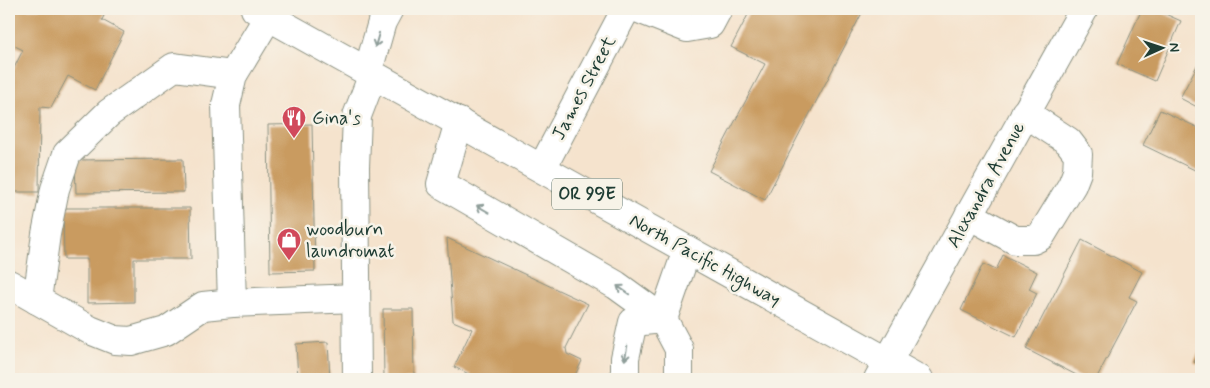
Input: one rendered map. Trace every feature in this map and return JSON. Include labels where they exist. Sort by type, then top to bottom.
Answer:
[{"type":"main road","points":[[357,379],[355,167],[357,116],[370,73],[382,22],[389,9]]},
{"type":"main road","name":"James Street","points":[[542,168],[626,9]]},
{"type":"main road","points":[[639,9],[687,28],[710,24],[718,9]]},
{"type":"main road","name":"Alexandra Avenue","points":[[883,371],[1084,9]]},
{"type":"main road","points":[[232,303],[226,105],[233,75],[266,11]]},
{"type":"main road","name":"North Pacific Highway","points":[[266,11],[370,73],[687,250],[883,371],[919,379]]},
{"type":"main road","points":[[37,300],[51,207],[67,154],[109,113],[174,67],[233,75]]},
{"type":"main road","points":[[969,215],[1015,240],[1033,240],[1041,236],[1072,185],[1078,172],[1078,154],[1068,141],[1026,113]]},
{"type":"main road","points":[[460,122],[441,184],[616,285],[663,319],[679,349],[679,379]]},
{"type":"main road","points":[[663,319],[687,250]]},
{"type":"main road","points":[[9,284],[90,330],[115,340],[131,341],[166,331],[203,306],[356,298]]},
{"type":"main road","points":[[625,379],[625,358],[633,322],[663,319]]},
{"type":"building","points":[[9,9],[107,9],[102,20],[124,32],[95,90],[68,76],[51,108],[40,107],[39,192],[9,192],[9,78],[23,50],[9,43]]},
{"type":"building","points":[[751,9],[864,9],[765,200],[709,171],[765,64],[731,47]]},
{"type":"building","points":[[1142,9],[1154,9],[1181,21],[1155,81],[1117,64]]},
{"type":"building","points":[[1201,58],[1201,109],[1180,98]]},
{"type":"building","points":[[1160,110],[1201,129],[1201,173],[1143,145]]},
{"type":"building","points":[[312,124],[315,271],[270,272],[268,125]]},
{"type":"building","points":[[183,159],[184,192],[76,193],[75,160]]},
{"type":"building","points":[[63,208],[190,208],[191,259],[134,259],[134,302],[87,303],[87,259],[64,259]]},
{"type":"building","points":[[447,238],[588,304],[566,348],[567,354],[582,361],[573,379],[469,379],[471,375],[454,367],[472,329],[453,321]]},
{"type":"building","points":[[1082,240],[1142,272],[1129,297],[1137,301],[1096,379],[1084,379],[1026,349]]},
{"type":"building","points":[[1003,255],[1037,272],[1029,289],[1037,293],[1016,337],[961,310],[983,264],[996,270]]},
{"type":"building","points":[[383,309],[413,309],[414,379],[384,379]]},
{"type":"building","points":[[328,342],[330,379],[298,379],[296,344]]},
{"type":"building","points":[[1201,348],[1201,366],[1194,362]]},
{"type":"place","name":"Gina's","points":[[294,139]]},
{"type":"place","name":"woodburn laundromat","points":[[289,261]]}]
